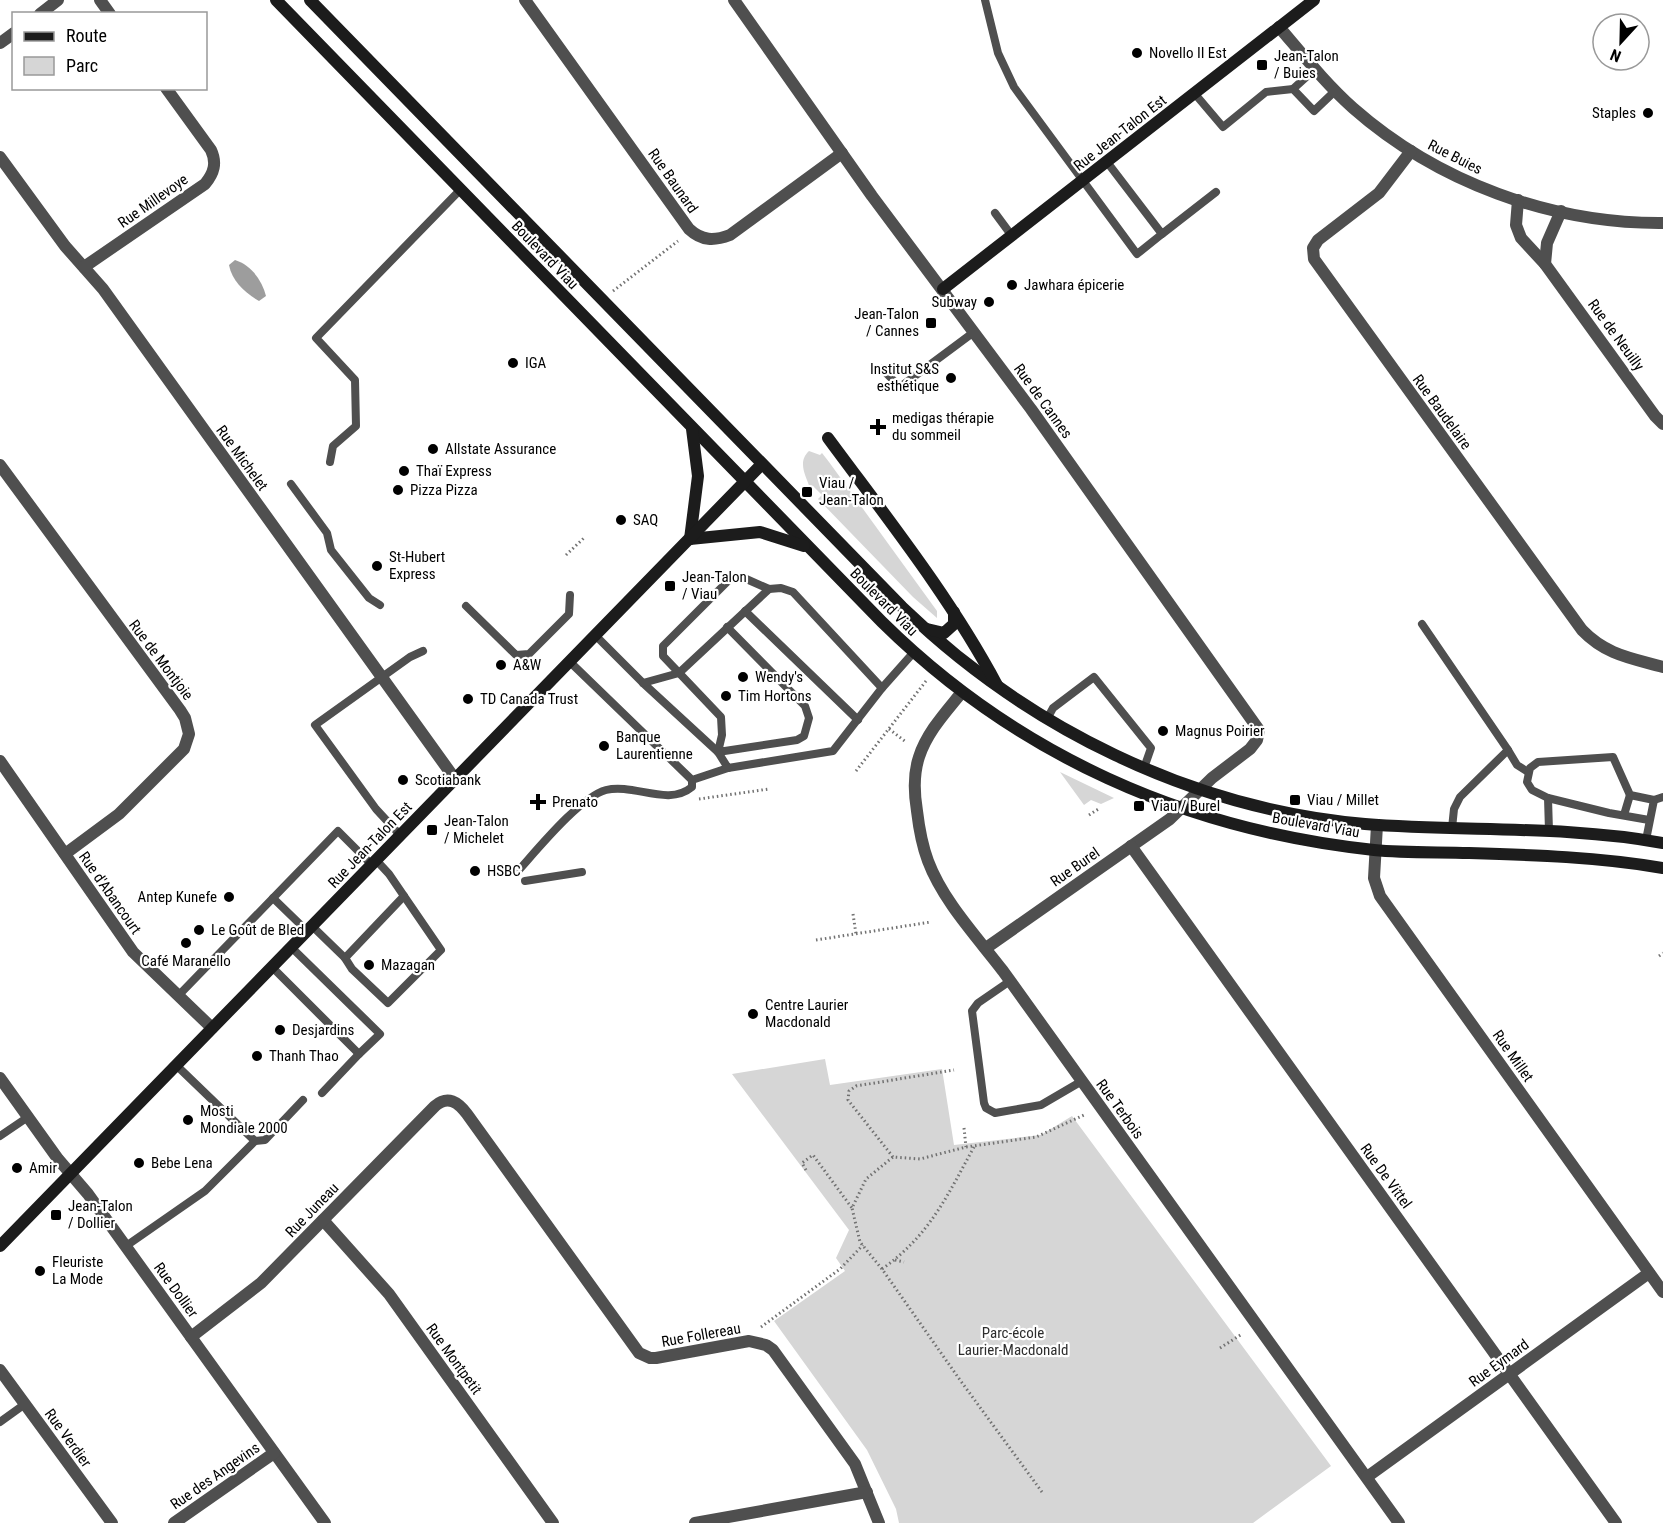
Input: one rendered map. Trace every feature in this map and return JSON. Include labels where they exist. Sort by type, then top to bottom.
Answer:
[{"type":"main road","name":"Boulevard Viau","points":[[276,0],[744,483],[914,652],[962,692],[1023,734],[1078,765],[1134,790],[1181,808],[1274,834],[1375,850],[1597,858],[1663,868]]},
{"type":"main road","name":"Boulevard Viau","points":[[310,0],[925,628],[978,674],[1047,720],[1144,768],[1201,789],[1287,812],[1377,825],[1600,834],[1663,843]]},
{"type":"main road","name":"Rue Jean-Talon Est","points":[[943,289],[1314,0]]},
{"type":"main road","points":[[692,429],[698,476],[690,539],[760,532],[808,547]]},
{"type":"main road","name":"Boulevard Viau","points":[[828,438],[954,612],[999,688]]},
{"type":"main road","name":"Rue Jean-Talon Est","points":[[0,1246],[762,464]]},
{"type":"main road","points":[[925,628],[944,633],[954,624],[954,612]]},
{"type":"street","points":[[43,12],[58,0]]},
{"type":"street","name":"Rue Baunard","points":[[525,0],[688,229],[696,236],[707,240],[718,240],[730,235],[842,153]]},
{"type":"street","name":"Rue de Cannes","points":[[734,0],[842,153],[943,289],[1258,727],[1258,737],[1254,744],[1181,808]]},
{"type":"street","name":"Rue Buies","points":[[1279,27],[1335,91],[1373,124],[1411,151],[1458,178],[1518,200],[1597,219],[1663,223]]},
{"type":"street","name":"Rue Millevoye","points":[[84,267],[211,177],[215,159],[211,150],[167,90]]},
{"type":"street","name":"Rue Baudelaire","points":[[1411,151],[1379,193],[1318,240],[1313,248],[1314,259],[1582,630],[1609,652],[1663,667]]},
{"type":"street","name":"Rue Michelet","points":[[0,157],[65,246],[103,289],[455,779]]},
{"type":"street","name":"Rue de Neuilly","points":[[1518,200],[1516,225],[1521,237],[1545,264],[1663,424]]},
{"type":"street","points":[[1545,264],[1547,243],[1561,211]]},
{"type":"street","name":"Rue de Montjoie","points":[[0,465],[180,710],[188,726],[188,741],[177,756],[119,814],[65,854]]},
{"type":"street","name":"Rue Terbois","points":[[962,692],[925,742],[916,771],[915,795],[922,838],[930,866],[948,898],[1399,1523]]},
{"type":"street","name":"Rue d'Abancourt","points":[[0,761],[133,951],[212,1028]]},
{"type":"street","name":"Rue Burel","points":[[986,948],[1166,821],[1181,808]]},
{"type":"street","name":"Rue Millet","points":[[1377,825],[1375,885],[1380,896],[1663,1292]]},
{"type":"street","name":"Rue De Vittel","points":[[1131,846],[1616,1523]]},
{"type":"street","name":"Rue Dollier","points":[[0,1078],[126,1246],[325,1523]]},
{"type":"street","name":"Rue Juneau","points":[[191,1337],[261,1283],[435,1106],[441,1101],[448,1100]]},
{"type":"street","name":"Rue Follereau","points":[[448,1100],[455,1102],[467,1114],[639,1353],[656,1358],[749,1341],[766,1345],[773,1350],[855,1464],[879,1523]]},
{"type":"street","name":"Rue Montpetit","points":[[323,1220],[389,1294],[553,1523]]},
{"type":"street","name":"Rue Eymard","points":[[1367,1477],[1649,1273]]},
{"type":"street","name":"Rue Verdier","points":[[0,1370],[112,1523]]},
{"type":"street","name":"Rue des Angevins","points":[[174,1523],[274,1453]]},
{"type":"street","points":[[695,1523],[867,1492]]},
{"type":"lane","points":[[986,0],[998,53],[1014,87],[1137,254],[1216,192]]},
{"type":"lane","points":[[1195,94],[1223,127],[1266,92],[1293,89],[1315,69]]},
{"type":"lane","points":[[1293,89],[1314,111],[1335,91]]},
{"type":"lane","points":[[1107,162],[1162,234]]},
{"type":"lane","points":[[330,462],[333,446],[356,426],[355,380],[316,338],[461,189]]},
{"type":"lane","points":[[995,213],[1012,236]]},
{"type":"lane","points":[[882,369],[900,387],[974,333]]},
{"type":"lane","points":[[291,484],[327,533],[331,550],[369,598],[381,605]]},
{"type":"lane","points":[[718,752],[722,735],[721,717],[663,656],[663,646],[732,577],[744,578],[769,589],[782,588],[792,592],[882,688]]},
{"type":"lane","points":[[643,683],[679,673],[769,589]]},
{"type":"lane","points":[[466,606],[516,655],[529,654],[569,614],[570,595]]},
{"type":"lane","points":[[745,611],[858,720]]},
{"type":"lane","points":[[1422,624],[1517,765],[1528,772]]},
{"type":"lane","points":[[718,752],[797,740],[804,736],[808,718],[805,706],[727,627]]},
{"type":"lane","points":[[596,636],[718,752],[728,768]]},
{"type":"lane","points":[[400,835],[376,809],[315,725],[410,657],[423,651]]},
{"type":"lane","points":[[692,780],[728,768],[833,751],[882,688],[914,652]]},
{"type":"lane","points":[[518,871],[592,796],[606,790],[627,788],[667,795],[683,794],[692,787],[692,780],[570,662]]},
{"type":"lane","points":[[1047,720],[1053,708],[1094,677],[1151,748],[1144,768]]},
{"type":"lane","points":[[1452,828],[1454,809],[1460,797],[1508,750]]},
{"type":"lane","points":[[1624,815],[1630,795],[1613,757],[1543,760],[1533,765],[1528,772],[1527,782],[1532,790],[1548,798],[1624,815],[1649,820]]},
{"type":"lane","points":[[1630,795],[1654,800],[1663,797]]},
{"type":"lane","points":[[1548,798],[1549,831]]},
{"type":"lane","points":[[1646,840],[1654,800]]},
{"type":"lane","points":[[178,996],[273,898],[338,831],[389,874],[441,950],[388,1003],[352,969],[345,958],[273,898]]},
{"type":"lane","points":[[525,881],[582,872]]},
{"type":"lane","points":[[345,958],[404,896]]},
{"type":"lane","points":[[291,947],[380,1034],[322,1093]]},
{"type":"lane","points":[[272,967],[360,1054]]},
{"type":"lane","points":[[1010,981],[978,1003],[972,1011],[986,1108],[995,1113],[1041,1105],[1082,1081]]},
{"type":"lane","points":[[176,1065],[255,1141]]},
{"type":"lane","points":[[126,1246],[205,1191],[255,1141],[265,1140],[303,1100]]},
{"type":"lane","points":[[0,1136],[28,1117]]},
{"type":"lane","points":[[0,1422],[25,1404]]},
{"type":"path","points":[[613,291],[678,241]]},
{"type":"path","points":[[566,555],[585,537]]},
{"type":"path","points":[[856,771],[926,681]]},
{"type":"path","points":[[889,729],[906,742]]},
{"type":"path","points":[[699,799],[769,789]]},
{"type":"path","points":[[1089,815],[1100,808]]},
{"type":"path","points":[[854,914],[856,934]]},
{"type":"path","points":[[816,940],[931,922]]},
{"type":"path","points":[[1659,956],[1663,953]]},
{"type":"path","points":[[893,1157],[848,1100],[849,1091],[856,1086],[954,1070]]},
{"type":"path","points":[[852,1208],[866,1179],[893,1157],[920,1159],[966,1148],[1036,1137],[1084,1115]]},
{"type":"path","points":[[964,1128],[966,1148]]},
{"type":"path","points":[[882,1269],[895,1260],[923,1232],[940,1210],[974,1147]]},
{"type":"path","points":[[806,1170],[802,1163],[813,1155],[852,1208],[855,1227],[862,1245],[882,1269],[1042,1492]]},
{"type":"path","points":[[761,1327],[840,1269],[862,1245]]},
{"type":"path","points":[[895,1260],[904,1262]]},
{"type":"path","points":[[1220,1347],[1242,1334]]},
{"type":"green space","points":[[809,451],[820,455],[822,453],[829,462],[937,611],[937,618],[913,597],[818,499],[822,495],[813,486],[810,488],[803,464],[805,455]]},
{"type":"green space","points":[[1060,772],[1114,798],[1101,804],[1091,800],[1084,805]]},
{"type":"green space","name":"Parc-école Laurier-Macdonald","points":[[825,1059],[830,1085],[942,1069],[954,1145],[1041,1135],[1072,1116],[1331,1466],[1253,1523],[899,1523],[896,1509],[867,1450],[774,1321],[845,1271],[836,1258],[849,1230],[732,1074]]},
{"type":"shaded area","points":[[235,260],[246,265],[262,284],[266,296],[259,301],[240,286],[233,276],[229,265]]},
{"type":"place","name":"Novello II Est","points":[[1137,53]]},
{"type":"place","name":"Jean-Talon / Buies","points":[[1262,65]]},
{"type":"place","name":"Staples","points":[[1648,113]]},
{"type":"place","name":"Jawhara épicerie","points":[[1012,285]]},
{"type":"place","name":"Subway","points":[[989,302]]},
{"type":"place","name":"Jean-Talon / Cannes","points":[[931,323]]},
{"type":"place","name":"IGA","points":[[513,363]]},
{"type":"place","name":"Institut S&S esthétique","points":[[951,378]]},
{"type":"place","name":"medigas thérapie du sommeil","points":[[878,427]]},
{"type":"place","name":"Allstate Assurance","points":[[433,449]]},
{"type":"place","name":"Thaï Express","points":[[404,471]]},
{"type":"place","name":"Pizza Pizza","points":[[398,490]]},
{"type":"place","name":"Viau / Jean-Talon","points":[[807,492]]},
{"type":"place","name":"SAQ","points":[[621,520]]},
{"type":"place","name":"St-Hubert Express","points":[[377,566]]},
{"type":"place","name":"Jean-Talon / Viau","points":[[670,586]]},
{"type":"place","name":"A&W","points":[[501,665]]},
{"type":"place","name":"Wendy's","points":[[743,677]]},
{"type":"place","name":"Tim Hortons","points":[[726,696]]},
{"type":"place","name":"TD Canada Trust","points":[[468,699]]},
{"type":"place","name":"Magnus Poirier","points":[[1163,731]]},
{"type":"place","name":"Banque Laurentienne","points":[[604,746]]},
{"type":"place","name":"Scotiabank","points":[[403,780]]},
{"type":"place","name":"Viau / Millet","points":[[1295,800]]},
{"type":"place","name":"Prenato","points":[[538,802]]},
{"type":"place","name":"Viau / Burel","points":[[1139,806]]},
{"type":"place","name":"Jean-Talon / Michelet","points":[[432,830]]},
{"type":"place","name":"HSBC","points":[[475,871]]},
{"type":"place","name":"Antep Kunefe","points":[[229,897]]},
{"type":"place","name":"Le Goût de Bled","points":[[199,930]]},
{"type":"place","name":"Café Maranello","points":[[186,943]]},
{"type":"place","name":"Mazagan","points":[[369,965]]},
{"type":"place","name":"Centre Laurier Macdonald","points":[[753,1014]]},
{"type":"place","name":"Desjardins","points":[[280,1030]]},
{"type":"place","name":"Thanh Thao","points":[[257,1056]]},
{"type":"place","name":"Mosti Mondiale 2000","points":[[188,1120]]},
{"type":"place","name":"Bebe Lena","points":[[139,1163]]},
{"type":"place","name":"Amir","points":[[17,1168]]},
{"type":"place","name":"Jean-Talon / Dollier","points":[[56,1215]]},
{"type":"place","name":"Fleuriste La Mode","points":[[40,1271]]}]
